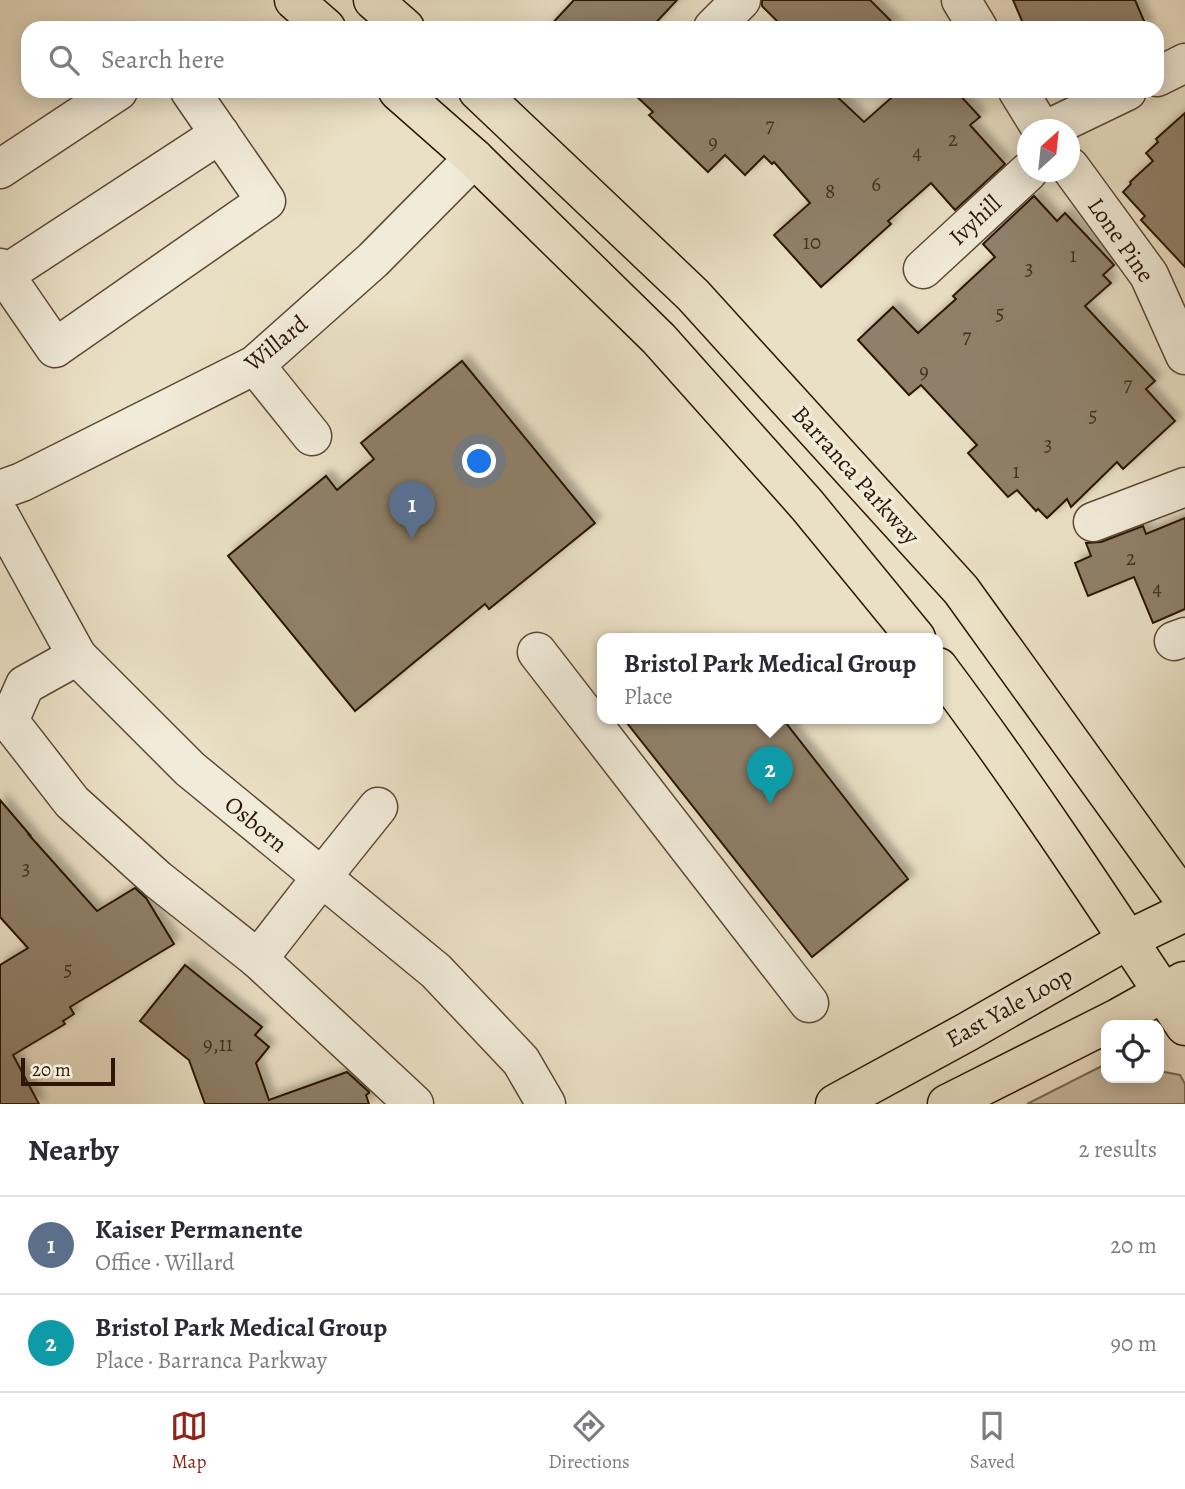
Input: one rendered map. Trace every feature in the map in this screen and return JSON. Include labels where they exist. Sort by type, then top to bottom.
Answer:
[{"type":"main road","points":[[294,0],[318,21]]},
{"type":"main road","points":[[373,0],[397,21]]},
{"type":"main road","points":[[406,98],[474,158],[659,339],[807,505],[912,633]]},
{"type":"main road","name":"Barranca Parkway","points":[[485,98],[693,295],[961,590],[1185,901]]},
{"type":"main road","points":[[943,674],[1129,940],[1174,986],[1185,1026]]},
{"type":"main road","name":"East Yale Loop","points":[[835,1104],[1129,940],[1185,912]]},
{"type":"main road","points":[[947,1104],[1118,1018],[1174,986]]},
{"type":"street","points":[[720,21],[741,0]]},
{"type":"street","points":[[961,0],[974,21]]},
{"type":"street","points":[[1164,74],[1185,63]]},
{"type":"street","points":[[0,169],[107,98]]},
{"type":"street","points":[[195,98],[220,134],[266,201],[55,348],[2,271],[220,134]]},
{"type":"street","points":[[1023,98],[1037,119]]},
{"type":"street","points":[[1067,119],[1112,98]]},
{"type":"street","name":"Willard","points":[[0,490],[22,482],[255,365],[373,260],[474,158]]},
{"type":"street","name":"Ivyhill","points":[[923,269],[1017,182]]},
{"type":"street","name":"Lone Pine","points":[[1080,182],[1149,275],[1185,355]]},
{"type":"street","points":[[255,365],[312,436]]},
{"type":"street","points":[[1093,522],[1185,487]]},
{"type":"street","name":"Osborn","points":[[0,516],[78,656],[190,769],[436,971],[521,1061],[546,1104]]},
{"type":"street","points":[[537,652],[808,1003]]},
{"type":"street","points":[[78,656],[26,685],[9,721],[72,802],[157,879],[258,959],[414,1104]]},
{"type":"street","points":[[258,959],[379,807]]},
{"type":"shaded area","points":[[1101,1067],[1101,1083],[1164,1083],[1164,1072],[1180,1075],[1185,1084],[1185,1104],[1027,1104]]},
{"type":"building","points":[[574,0],[677,0],[658,21],[554,21]]},
{"type":"building","points":[[762,0],[870,0],[891,21],[777,21],[762,6]]},
{"type":"building","points":[[1013,0],[1135,0],[1144,21],[1022,21]]},
{"type":"building","points":[[638,98],[838,98],[864,122],[891,98],[962,98],[980,117],[970,125],[1005,164],[955,210],[931,183],[888,221],[891,224],[821,287],[774,235],[810,203],[774,162],[772,164],[764,156],[745,175],[725,155],[708,172],[649,115],[653,112]]},
{"type":"building","points":[[1185,113],[1185,267],[1141,220],[1145,216],[1123,192],[1153,161],[1146,153],[1158,142],[1156,139]]},
{"type":"building","points":[[1034,196],[1057,221],[1065,213],[1114,265],[1103,275],[1111,283],[1085,306],[1155,381],[1146,389],[1175,421],[1123,469],[1117,462],[1071,507],[1067,499],[1047,518],[1038,509],[1036,511],[1017,490],[1008,497],[968,453],[977,445],[921,385],[909,395],[858,340],[893,307],[918,333],[956,299],[953,296],[995,257],[983,244]]},
{"type":"building","points":[[462,361],[595,523],[489,609],[485,604],[355,711],[228,556],[326,476],[337,490],[374,459],[361,443]]},
{"type":"building","points":[[1185,518],[1185,609],[1153,623],[1134,577],[1088,596],[1075,563],[1091,556],[1086,543],[1101,542],[1143,526],[1146,534]]},
{"type":"building","points":[[628,724],[787,724],[908,879],[812,957]]},
{"type":"building","points":[[0,800],[97,911],[135,888],[146,898],[174,944],[70,1007],[74,1014],[63,1021],[65,1024],[13,1055],[39,1104],[0,1104],[0,965],[28,948],[0,917]]},
{"type":"building","points":[[185,965],[262,1027],[255,1035],[269,1047],[256,1063],[269,1100],[347,1072],[369,1092],[366,1095],[369,1104],[205,1104],[189,1060],[140,1021]]},
{"type":"place","name":"Kaiser Permanente","points":[[412,539]]},
{"type":"place","name":"Bristol Park Medical Group","points":[[770,804]]}]
